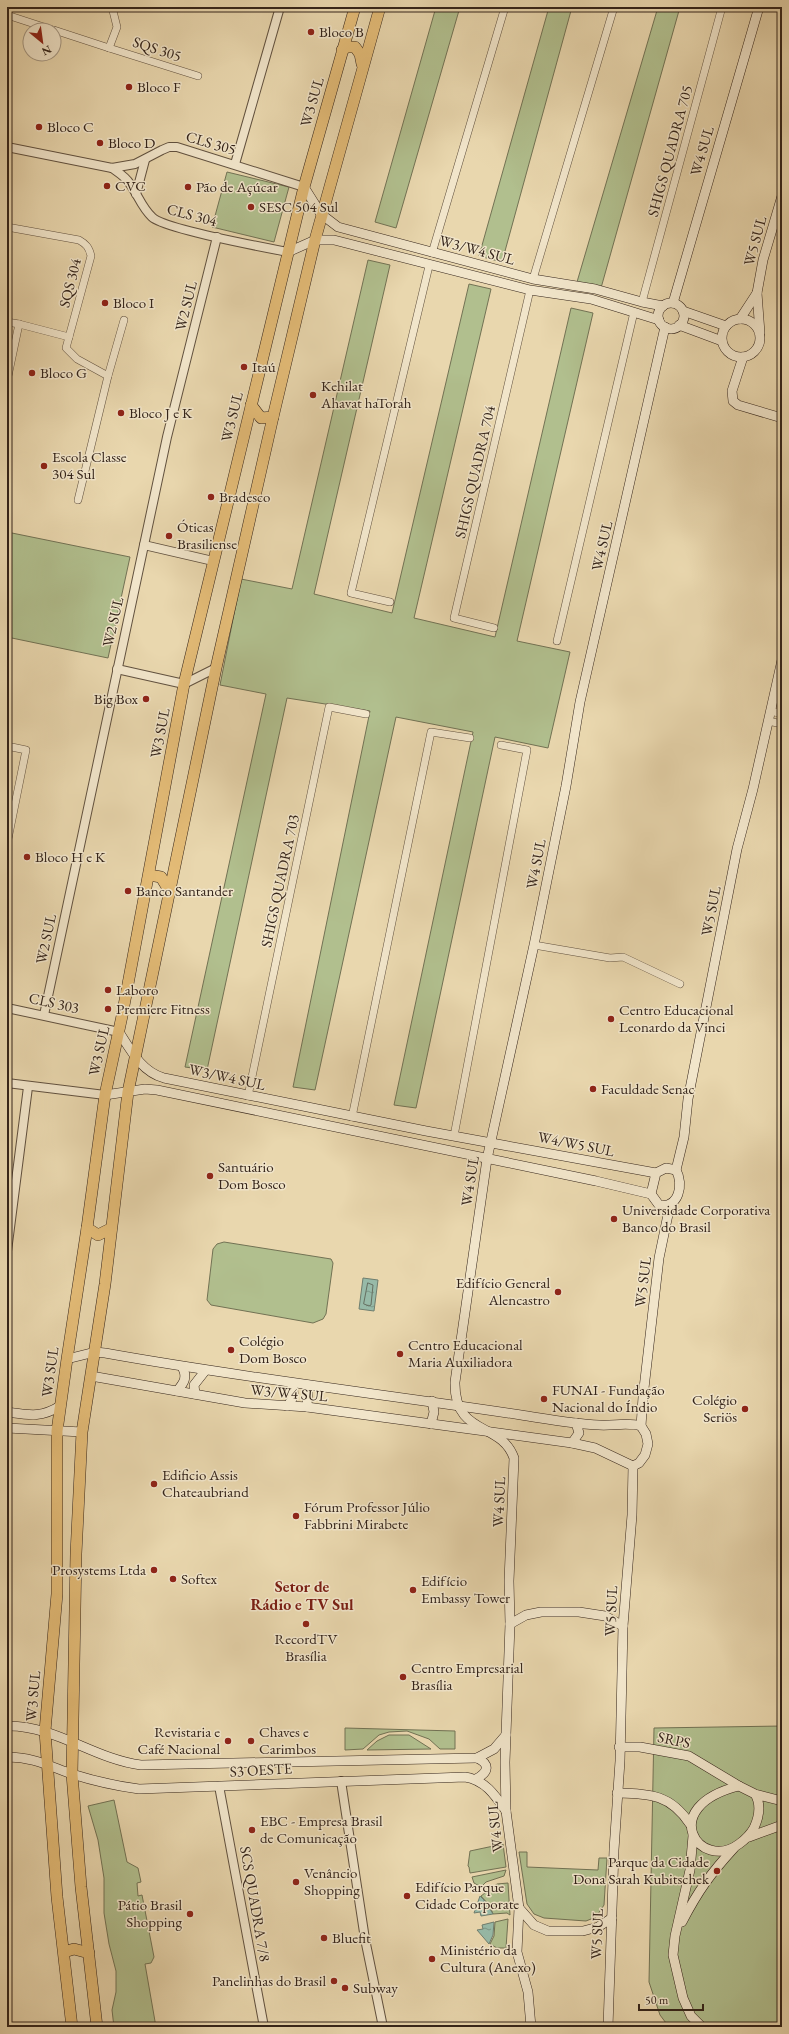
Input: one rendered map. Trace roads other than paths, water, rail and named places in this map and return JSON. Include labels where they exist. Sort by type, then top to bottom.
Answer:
[{"type":"main road","name":"W3 SUL","points":[[72,2027],[46,1763],[45,1731],[57,1594],[57,1432],[60,1406],[87,1228],[104,1095],[119,1032],[184,684],[198,633],[213,561],[304,187],[355,7]]},
{"type":"main road","points":[[97,2027],[81,1887],[72,1774],[76,1554],[82,1432],[105,1284],[110,1229],[128,1092],[216,668],[273,417],[321,214],[362,65],[380,7]]},
{"type":"main road","name":"W4 SUL","points":[[672,303],[759,7]]},
{"type":"main road","points":[[342,50],[351,46],[358,50],[362,65]]},
{"type":"main road","name":"W3/W4 SUL","points":[[304,187],[321,214],[338,227],[533,279],[595,289],[642,302],[663,306]]},
{"type":"main road","name":"W5 SUL","points":[[760,333],[757,293],[763,260],[782,196]]},
{"type":"main road","points":[[376,251],[379,239]]},
{"type":"main road","name":"W3/W4 SUL","points":[[288,252],[315,240],[334,240],[429,266],[530,290],[591,299],[659,320]]},
{"type":"main road","points":[[484,278],[486,267]]},
{"type":"main road","points":[[591,299],[595,289]]},
{"type":"main road","name":"W5 SUL","points":[[740,319],[757,293]]},
{"type":"main road","points":[[683,311],[683,319],[679,325],[673,328],[665,328],[659,320],[658,312],[663,306],[672,303],[679,306],[683,311],[726,326]]},
{"type":"main road","points":[[740,319],[750,320],[760,333],[760,341],[757,349],[751,355],[743,357],[732,355],[727,351],[722,341],[726,326],[730,322],[740,319]]},
{"type":"main road","points":[[679,325],[722,341]]},
{"type":"main road","name":"W4 SUL","points":[[531,2027],[528,1992],[517,1952],[518,1908],[506,1811],[506,1735],[510,1624],[509,1581],[514,1458],[505,1443],[472,1422],[458,1406],[455,1394],[455,1382],[490,1142],[534,945],[566,786],[580,702],[632,479],[665,328]]},
{"type":"main road","points":[[743,357],[732,391],[733,401],[738,405],[782,418]]},
{"type":"main road","points":[[251,405],[261,418],[273,417]]},
{"type":"main road","name":"W5 SUL","points":[[676,1170],[684,1137],[688,1098],[737,849],[782,660]]},
{"type":"main road","points":[[149,875],[161,877],[169,890]]},
{"type":"main road","name":"W3/W4 SUL","points":[[119,1032],[135,1057],[148,1072],[156,1076],[300,1107],[490,1142]]},
{"type":"main road","points":[[200,1099],[203,1087]]},
{"type":"main road","name":"W3/W4 SUL","points":[[104,1095],[145,1089],[158,1090],[487,1159]]},
{"type":"main road","points":[[298,1119],[300,1107]]},
{"type":"main road","name":"W4/W5 SUL","points":[[490,1142],[656,1173]]},
{"type":"main road","points":[[487,1159],[651,1194],[659,1204],[670,1205],[676,1200],[680,1182],[676,1170],[666,1168],[656,1173],[651,1194]]},
{"type":"main road","name":"W5 SUL","points":[[608,2027],[623,1626],[632,1515],[633,1466],[639,1463],[645,1455],[648,1444],[646,1434],[641,1426],[642,1397],[659,1258],[670,1205]]},
{"type":"main road","points":[[87,1228],[98,1235],[110,1229]]},
{"type":"main road","name":"W3/W4 SUL","points":[[67,1359],[95,1352],[205,1371],[432,1401],[458,1406]]},
{"type":"main road","points":[[177,1391],[183,1384],[185,1378],[182,1367]]},
{"type":"main road","points":[[195,1394],[194,1385],[205,1371]]},
{"type":"main road","name":"W3/W4 SUL","points":[[91,1376],[245,1403],[307,1407],[486,1431]]},
{"type":"main road","points":[[287,1406],[292,1401],[294,1395],[291,1383]]},
{"type":"main road","points":[[307,1407],[308,1385]]},
{"type":"main road","points":[[431,1424],[434,1412],[432,1401]]},
{"type":"main road","points":[[7,1412],[37,1416],[50,1413],[60,1406]]},
{"type":"main road","points":[[458,1406],[600,1426],[632,1424],[641,1426]]},
{"type":"main road","points":[[572,1443],[579,1433],[576,1423]]},
{"type":"main road","points":[[7,1428],[57,1432],[82,1432]]},
{"type":"main road","points":[[486,1431],[572,1443],[595,1448],[633,1466]]},
{"type":"main road","points":[[56,1520],[63,1550],[70,1555],[76,1554]]},
{"type":"main road","points":[[510,1624],[526,1616],[541,1612],[579,1612],[595,1613],[605,1616],[623,1626]]},
{"type":"main road","name":"S3 OESTE","points":[[7,1726],[45,1731],[73,1744],[116,1760],[141,1765],[477,1758],[494,1749],[506,1735]]},
{"type":"main road","name":"SRPS","points":[[619,1747],[640,1747],[689,1756],[739,1786]]},
{"type":"main road","name":"S3 OESTE","points":[[7,1757],[26,1758],[46,1763],[72,1774],[114,1786],[139,1789],[465,1777],[476,1779]]},
{"type":"main road","points":[[477,1758],[483,1761],[486,1771],[483,1775],[476,1779],[492,1792],[506,1811]]},
{"type":"main road","points":[[690,1824],[697,1809],[706,1800],[720,1792],[739,1786],[755,1794],[782,1801]]},
{"type":"main road","points":[[617,1793],[658,1796],[676,1806],[690,1824],[693,1836],[690,1870],[675,1936],[673,1955],[683,1998],[691,2016],[702,2027]]},
{"type":"main road","points":[[749,1837],[754,1828],[759,1812],[759,1800],[755,1794]]},
{"type":"main road","points":[[675,1936],[694,1897],[708,1877],[735,1847],[749,1837],[782,1825]]},
{"type":"main road","points":[[693,1836],[704,1847],[709,1849],[717,1851],[735,1847]]},
{"type":"main road","points":[[518,1908],[534,1925],[548,1931],[583,1931],[598,1927],[612,1918]]},
{"type":"main road","points":[[64,1952],[74,1949],[89,1953]]},
{"type":"street","name":"SQS 305","points":[[109,48],[117,27],[112,7]]},
{"type":"street","points":[[235,164],[280,7]]},
{"type":"street","points":[[432,252],[505,7]]},
{"type":"street","points":[[533,279],[614,7]]},
{"type":"street","name":"SHIGS QUADRA 705","points":[[642,302],[722,7]]},
{"type":"street","name":"SQS 305","points":[[7,15],[29,22]]},
{"type":"street","name":"SQS 305","points":[[62,33],[198,76]]},
{"type":"street","points":[[7,147],[112,168]]},
{"type":"street","name":"CLS 305","points":[[112,168],[127,166],[145,160],[169,147],[177,147],[235,164],[304,187]]},
{"type":"street","points":[[136,194],[145,160]]},
{"type":"street","name":"CLS 304","points":[[112,168],[130,184],[146,211],[153,219],[165,224],[217,237],[288,252]]},
{"type":"street","name":"SQS 304","points":[[7,227],[79,240],[90,249],[90,256],[66,348],[77,359],[108,376]]},
{"type":"street","name":"W2 SUL","points":[[44,1015],[167,437],[217,237]]},
{"type":"street","points":[[390,602],[350,593],[429,266]]},
{"type":"street","name":"SHIGS QUADRA 704","points":[[494,628],[454,618],[530,290]]},
{"type":"street","points":[[557,641],[634,312]]},
{"type":"street","points":[[78,500],[108,376],[124,320]]},
{"type":"street","points":[[7,322],[69,337]]},
{"type":"street","points":[[7,381],[19,324]]},
{"type":"street","points":[[144,545],[213,561]]},
{"type":"street","points":[[117,669],[184,684],[216,668]]},
{"type":"street","name":"SHIGS QUADRA 703","points":[[248,1096],[329,707],[366,714]]},
{"type":"street","points":[[771,711],[782,714]]},
{"type":"street","points":[[768,721],[782,724]]},
{"type":"street","points":[[352,1117],[431,732],[470,738]]},
{"type":"street","points":[[454,1136],[527,750],[501,745]]},
{"type":"street","points":[[7,746],[26,750],[7,844]]},
{"type":"street","points":[[534,945],[610,958],[623,957],[680,984]]},
{"type":"street","name":"CLS 303","points":[[7,1008],[119,1032]]},
{"type":"street","points":[[7,1083],[104,1095]]},
{"type":"street","points":[[7,1251],[28,1086]]},
{"type":"street","points":[[340,1781],[365,1939],[383,2027]]},
{"type":"street","name":"SCS QUADRA 7/8","points":[[219,1786],[264,2027]]},
{"type":"water","points":[[363,1278],[378,1280],[374,1311],[359,1309]]},
{"type":"water","points":[[480,1896],[493,1914],[481,1916],[480,1912],[474,1913]]},
{"type":"water","points":[[494,1922],[493,1935],[489,1944],[477,1930],[483,1929],[482,1925]]},
{"type":"place","name":"Bloco B","points":[[311,32]]},
{"type":"place","name":"Bloco F","points":[[129,87]]},
{"type":"place","name":"Bloco C","points":[[39,127]]},
{"type":"place","name":"Bloco D","points":[[100,143]]},
{"type":"place","name":"CVC","points":[[107,186]]},
{"type":"place","name":"Pão de Açúcar","points":[[188,187]]},
{"type":"place","name":"SESC 504 Sul","points":[[251,207]]},
{"type":"place","name":"Bloco I","points":[[105,303]]},
{"type":"place","name":"Itaú","points":[[244,367]]},
{"type":"place","name":"Bloco G","points":[[32,373]]},
{"type":"place","name":"Kehilat Ahavat haTorah","points":[[313,395]]},
{"type":"place","name":"Bloco J e K","points":[[121,413]]},
{"type":"place","name":"Escola Classe 304 Sul","points":[[44,466]]},
{"type":"place","name":"Bradesco","points":[[211,497]]},
{"type":"place","name":"Óticas Brasiliense","points":[[169,536]]},
{"type":"place","name":"Big Box","points":[[146,699]]},
{"type":"place","name":"Bloco H e K","points":[[27,857]]},
{"type":"place","name":"Banco Santander","points":[[128,891]]},
{"type":"place","name":"Laboro","points":[[108,990]]},
{"type":"place","name":"Premiere Fitness","points":[[108,1009]]},
{"type":"place","name":"Centro Educacional Leonardo da Vinci","points":[[611,1019]]},
{"type":"place","name":"Faculdade Senac","points":[[593,1089]]},
{"type":"place","name":"Santuário Dom Bosco","points":[[210,1176]]},
{"type":"place","name":"Universidade Corporativa Banco do Brasil","points":[[614,1219]]},
{"type":"place","name":"Edifício General Alencastro","points":[[558,1292]]},
{"type":"place","name":"Colégio Dom Bosco","points":[[231,1350]]},
{"type":"place","name":"Centro Educacional Maria Auxiliadora","points":[[400,1354]]},
{"type":"place","name":"FUNAI - Fundação Nacional do Índio","points":[[544,1399]]},
{"type":"place","name":"Colégio Seriös","points":[[745,1409]]},
{"type":"place","name":"Edificio Assis Chateaubriand","points":[[154,1484]]},
{"type":"place","name":"Fórum Professor Júlio Fabbrini Mirabete","points":[[296,1516]]},
{"type":"place","name":"Prosystems Ltda","points":[[154,1570]]},
{"type":"place","name":"Softex","points":[[173,1579]]},
{"type":"place","name":"Edifício Embassy Tower","points":[[413,1590]]},
{"type":"place","name":"RecordTV Brasília","points":[[306,1624]]},
{"type":"place","name":"Centro Empresarial Brasília","points":[[403,1677]]},
{"type":"place","name":"Revistaria e Café Nacional","points":[[228,1741]]},
{"type":"place","name":"Chaves e Carimbos","points":[[251,1741]]},
{"type":"place","name":"EBC - Empresa Brasil de Comunicação","points":[[252,1830]]},
{"type":"place","name":"Parque da Cidade Dona Sarah Kubitschek","points":[[717,1871]]},
{"type":"place","name":"Venâncio Shopping","points":[[296,1882]]},
{"type":"place","name":"Edifício Parque Cidade Corporate","points":[[407,1896]]},
{"type":"place","name":"Pátio Brasil Shopping","points":[[190,1914]]},
{"type":"place","name":"Bluefit","points":[[324,1938]]},
{"type":"place","name":"Ministério da Cultura (Anexo)","points":[[432,1959]]},
{"type":"place","name":"Panelinhas do Brasil","points":[[334,1981]]},
{"type":"place","name":"Subway","points":[[345,1988]]},
{"type":"district","name":"Setor de Rádio e TV Sul","points":[[302,1595]]}]
